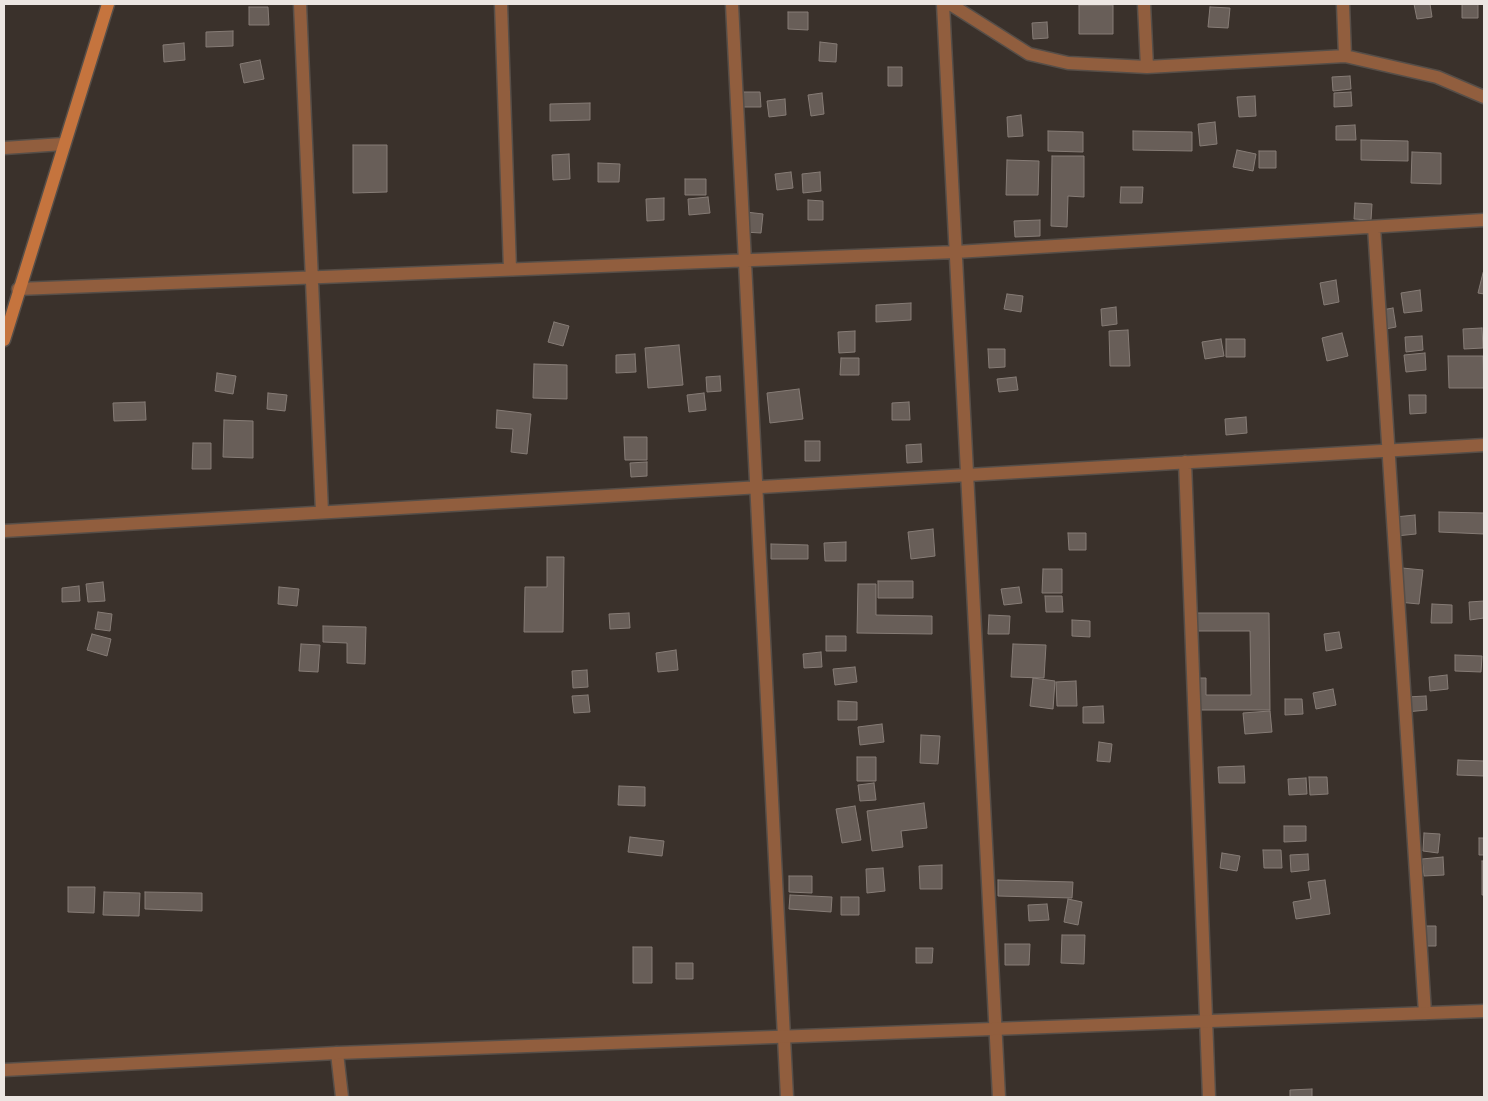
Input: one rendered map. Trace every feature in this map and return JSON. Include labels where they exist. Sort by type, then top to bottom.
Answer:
[{"type":"main road","points":[[4,340],[18,289],[108,4]]},
{"type":"street","points":[[300,4],[322,512]]},
{"type":"street","points":[[501,4],[510,269]]},
{"type":"street","points":[[732,4],[787,1097]]},
{"type":"street","points":[[943,4],[999,1097]]},
{"type":"street","points":[[950,4],[1029,54],[1068,63],[1147,67],[1345,56],[1437,77],[1484,97]]},
{"type":"street","points":[[1144,4],[1147,67]]},
{"type":"street","points":[[1343,4],[1345,56]]},
{"type":"street","points":[[4,148],[63,144]]},
{"type":"street","points":[[18,289],[956,252],[1484,220]]},
{"type":"street","points":[[1374,227],[1425,1013]]},
{"type":"street","points":[[4,531],[1484,445]]},
{"type":"street","points":[[1185,462],[1209,1097]]},
{"type":"street","points":[[4,1070],[337,1053],[1484,1011]]},
{"type":"street","points":[[337,1053],[342,1097]]},
{"type":"building","points":[[1414,4],[1430,4],[1432,17],[1417,19]]},
{"type":"building","points":[[1462,4],[1478,4],[1478,18],[1462,18]]},
{"type":"building","points":[[1079,5],[1113,5],[1113,34],[1079,34]]},
{"type":"building","points":[[249,7],[268,7],[269,25],[249,25]]},
{"type":"building","points":[[1210,7],[1230,8],[1228,28],[1208,27]]},
{"type":"building","points":[[788,12],[808,12],[808,30],[788,29]]},
{"type":"building","points":[[1047,22],[1048,38],[1033,39],[1032,23]]},
{"type":"building","points":[[233,31],[233,46],[206,47],[206,32]]},
{"type":"building","points":[[820,42],[837,44],[836,62],[819,61]]},
{"type":"building","points":[[184,43],[185,60],[164,62],[163,45]]},
{"type":"building","points":[[260,60],[264,79],[244,83],[240,64]]},
{"type":"building","points":[[888,67],[902,67],[902,86],[888,86]]},
{"type":"building","points":[[1350,76],[1351,89],[1333,91],[1332,77]]},
{"type":"building","points":[[741,92],[760,92],[761,107],[742,107]]},
{"type":"building","points":[[1351,92],[1352,106],[1334,107],[1334,93]]},
{"type":"building","points":[[822,93],[824,114],[811,116],[808,95]]},
{"type":"building","points":[[1255,96],[1256,116],[1239,117],[1237,97]]},
{"type":"building","points":[[785,99],[786,115],[769,117],[767,101]]},
{"type":"building","points":[[590,103],[590,120],[550,121],[550,104]]},
{"type":"building","points":[[1021,115],[1023,136],[1008,137],[1007,117]]},
{"type":"building","points":[[1215,122],[1217,144],[1200,146],[1198,124]]},
{"type":"building","points":[[1355,125],[1356,140],[1336,140],[1336,126]]},
{"type":"building","points":[[1048,131],[1083,132],[1083,152],[1048,151]]},
{"type":"building","points":[[1133,131],[1192,132],[1192,151],[1133,150]]},
{"type":"building","points":[[1361,140],[1408,141],[1408,161],[1361,160]]},
{"type":"building","points":[[353,145],[387,145],[387,192],[353,193]]},
{"type":"building","points":[[1237,150],[1256,154],[1253,171],[1233,167]]},
{"type":"building","points":[[1259,151],[1276,151],[1276,168],[1259,168]]},
{"type":"building","points":[[1412,152],[1441,153],[1441,184],[1411,183]]},
{"type":"building","points":[[569,154],[570,179],[553,180],[552,155]]},
{"type":"building","points":[[1052,156],[1084,156],[1084,197],[1068,196],[1067,227],[1051,226]]},
{"type":"building","points":[[1007,160],[1039,161],[1038,195],[1006,195]]},
{"type":"building","points":[[598,163],[620,164],[619,182],[598,182]]},
{"type":"building","points":[[791,172],[793,188],[777,190],[775,174]]},
{"type":"building","points":[[820,172],[821,191],[803,193],[802,174]]},
{"type":"building","points":[[685,179],[706,179],[706,195],[685,195]]},
{"type":"building","points":[[1121,187],[1143,187],[1142,203],[1120,203]]},
{"type":"building","points":[[708,197],[710,213],[689,215],[688,199]]},
{"type":"building","points":[[664,198],[664,220],[647,221],[646,199]]},
{"type":"building","points":[[808,200],[823,201],[823,220],[808,220]]},
{"type":"building","points":[[1355,203],[1372,204],[1371,220],[1354,219]]},
{"type":"building","points":[[746,212],[763,214],[761,233],[744,232]]},
{"type":"building","points":[[1040,220],[1040,236],[1015,237],[1014,221]]},
{"type":"building","points":[[1484,274],[1484,294],[1478,293]]},
{"type":"building","points":[[1336,280],[1339,302],[1324,305],[1320,283]]},
{"type":"building","points":[[1420,290],[1422,311],[1404,313],[1401,293]]},
{"type":"building","points":[[1007,294],[1023,296],[1021,312],[1004,309]]},
{"type":"building","points":[[911,303],[911,320],[876,322],[876,305]]},
{"type":"building","points":[[1116,307],[1117,324],[1102,326],[1101,309]]},
{"type":"building","points":[[1393,308],[1396,327],[1380,330],[1376,311]]},
{"type":"building","points":[[554,322],[569,326],[563,346],[548,342]]},
{"type":"building","points":[[1482,328],[1483,348],[1464,349],[1463,329]]},
{"type":"building","points":[[1128,330],[1130,366],[1110,366],[1109,331]]},
{"type":"building","points":[[855,331],[855,352],[839,353],[838,332]]},
{"type":"building","points":[[1342,333],[1348,356],[1327,361],[1322,338]]},
{"type":"building","points":[[1422,336],[1423,350],[1406,352],[1405,337]]},
{"type":"building","points":[[1221,339],[1224,356],[1205,359],[1202,342]]},
{"type":"building","points":[[1226,339],[1245,339],[1245,357],[1226,357]]},
{"type":"building","points":[[679,345],[683,385],[648,388],[645,348]]},
{"type":"building","points":[[988,349],[1005,349],[1005,367],[989,368]]},
{"type":"building","points":[[1425,353],[1426,370],[1406,372],[1404,355]]},
{"type":"building","points":[[635,354],[636,372],[616,373],[616,355]]},
{"type":"building","points":[[1448,356],[1483,356],[1484,388],[1449,388]]},
{"type":"building","points":[[841,358],[859,358],[859,375],[840,375]]},
{"type":"building","points":[[534,364],[567,365],[567,399],[533,398]]},
{"type":"building","points":[[217,373],[236,376],[233,394],[215,391]]},
{"type":"building","points":[[720,376],[721,391],[707,392],[706,377]]},
{"type":"building","points":[[1016,377],[1018,390],[999,392],[997,379]]},
{"type":"building","points":[[799,389],[803,419],[770,423],[767,393]]},
{"type":"building","points":[[268,393],[287,395],[285,411],[267,409]]},
{"type":"building","points":[[704,393],[706,410],[689,412],[687,395]]},
{"type":"building","points":[[1409,395],[1426,395],[1426,413],[1410,414]]},
{"type":"building","points":[[145,402],[146,420],[114,421],[113,403]]},
{"type":"building","points":[[909,402],[910,420],[892,420],[892,403]]},
{"type":"building","points":[[497,410],[531,414],[527,454],[511,452],[513,429],[496,428]]},
{"type":"building","points":[[1246,417],[1247,433],[1226,435],[1225,419]]},
{"type":"building","points":[[224,420],[253,421],[253,458],[223,457]]},
{"type":"building","points":[[624,437],[647,437],[647,460],[625,460]]},
{"type":"building","points":[[805,441],[820,441],[820,461],[805,461]]},
{"type":"building","points":[[193,443],[211,443],[211,469],[192,469]]},
{"type":"building","points":[[921,444],[922,462],[907,463],[906,445]]},
{"type":"building","points":[[647,462],[647,476],[631,477],[630,463]]},
{"type":"building","points":[[1439,512],[1484,513],[1484,534],[1439,532]]},
{"type":"building","points":[[1415,515],[1416,534],[1396,536],[1395,517]]},
{"type":"building","points":[[933,529],[935,556],[911,559],[908,532]]},
{"type":"building","points":[[1068,533],[1086,533],[1086,550],[1069,550]]},
{"type":"building","points":[[846,542],[846,561],[825,561],[824,543]]},
{"type":"building","points":[[771,544],[808,545],[808,559],[771,559]]},
{"type":"building","points":[[547,557],[564,557],[563,632],[524,632],[525,587],[547,587]]},
{"type":"building","points":[[1402,568],[1423,570],[1419,604],[1398,602]]},
{"type":"building","points":[[1043,569],[1062,569],[1062,593],[1042,593]]},
{"type":"building","points":[[878,581],[913,581],[913,598],[878,598]]},
{"type":"building","points":[[103,582],[105,601],[88,602],[86,584]]},
{"type":"building","points":[[858,584],[876,584],[876,615],[932,616],[932,634],[857,633]]},
{"type":"building","points":[[79,586],[80,601],[62,602],[62,588]]},
{"type":"building","points":[[279,587],[299,589],[297,606],[278,604]]},
{"type":"building","points":[[1019,587],[1022,603],[1004,605],[1001,589]]},
{"type":"building","points":[[1045,596],[1062,596],[1063,612],[1046,612]]},
{"type":"building","points":[[1484,601],[1484,618],[1470,620],[1469,602]]},
{"type":"building","points":[[1432,604],[1452,605],[1452,623],[1431,623]]},
{"type":"building","points":[[98,612],[112,614],[110,631],[95,629]]},
{"type":"building","points":[[629,613],[630,628],[610,629],[609,614]]},
{"type":"building","points":[[1187,613],[1269,613],[1270,710],[1189,710],[1189,678],[1206,678],[1206,695],[1251,695],[1250,631],[1187,631]]},
{"type":"building","points":[[989,615],[1010,616],[1009,634],[988,634]]},
{"type":"building","points":[[1072,620],[1090,621],[1090,637],[1072,636]]},
{"type":"building","points":[[323,626],[366,627],[365,664],[347,663],[347,643],[323,642]]},
{"type":"building","points":[[1339,632],[1342,648],[1326,651],[1324,634]]},
{"type":"building","points":[[92,634],[111,639],[107,656],[87,650]]},
{"type":"building","points":[[826,636],[846,636],[846,651],[826,651]]},
{"type":"building","points":[[301,644],[320,645],[318,672],[299,671]]},
{"type":"building","points":[[1013,644],[1046,645],[1044,678],[1011,677]]},
{"type":"building","points":[[676,650],[678,670],[658,672],[656,653]]},
{"type":"building","points":[[821,652],[822,667],[804,668],[803,654]]},
{"type":"building","points":[[1455,655],[1482,656],[1481,672],[1455,671]]},
{"type":"building","points":[[855,667],[857,682],[835,685],[833,669]]},
{"type":"building","points":[[587,670],[588,687],[573,688],[572,671]]},
{"type":"building","points":[[1447,675],[1448,689],[1430,691],[1429,677]]},
{"type":"building","points":[[1033,678],[1055,681],[1053,709],[1030,706]]},
{"type":"building","points":[[1076,681],[1077,706],[1057,706],[1056,682]]},
{"type":"building","points":[[1333,689],[1336,705],[1316,709],[1313,693]]},
{"type":"building","points":[[588,695],[590,712],[574,713],[572,696]]},
{"type":"building","points":[[1426,696],[1427,710],[1406,712],[1406,697]]},
{"type":"building","points":[[1285,699],[1302,699],[1303,714],[1285,715]]},
{"type":"building","points":[[838,701],[857,702],[857,720],[838,720]]},
{"type":"building","points":[[1103,706],[1104,723],[1083,723],[1083,707]]},
{"type":"building","points":[[1270,711],[1272,732],[1245,734],[1243,713]]},
{"type":"building","points":[[882,724],[884,742],[860,745],[858,727]]},
{"type":"building","points":[[921,735],[940,736],[938,764],[920,763]]},
{"type":"building","points":[[1099,742],[1112,744],[1110,762],[1097,761]]},
{"type":"building","points":[[857,757],[876,757],[876,781],[857,781]]},
{"type":"building","points":[[1458,760],[1484,761],[1484,776],[1457,775]]},
{"type":"building","points":[[1244,766],[1245,783],[1219,783],[1218,767]]},
{"type":"building","points":[[1309,777],[1327,777],[1328,794],[1310,795]]},
{"type":"building","points":[[1306,778],[1307,794],[1289,795],[1288,779]]},
{"type":"building","points":[[874,783],[876,800],[860,801],[858,785]]},
{"type":"building","points":[[619,786],[645,787],[645,806],[618,805]]},
{"type":"building","points":[[924,803],[927,828],[901,831],[903,847],[872,851],[867,811]]},
{"type":"building","points":[[855,806],[861,840],[842,843],[836,809]]},
{"type":"building","points":[[1284,826],[1306,826],[1306,841],[1284,842]]},
{"type":"building","points":[[1424,833],[1440,834],[1438,853],[1423,851]]},
{"type":"building","points":[[630,837],[664,841],[662,856],[628,852]]},
{"type":"building","points":[[1479,838],[1484,838],[1484,855],[1479,855]]},
{"type":"building","points":[[1263,850],[1281,850],[1282,868],[1264,868]]},
{"type":"building","points":[[1222,853],[1240,856],[1237,871],[1220,868]]},
{"type":"building","points":[[1308,854],[1309,870],[1291,872],[1290,855]]},
{"type":"building","points":[[1443,857],[1444,875],[1424,876],[1422,859]]},
{"type":"building","points":[[1482,861],[1484,861],[1484,895],[1482,895]]},
{"type":"building","points":[[942,865],[942,889],[920,889],[919,866]]},
{"type":"building","points":[[883,868],[885,891],[867,893],[866,869]]},
{"type":"building","points":[[789,876],[812,876],[812,893],[789,892]]},
{"type":"building","points":[[998,880],[1073,882],[1072,898],[998,896]]},
{"type":"building","points":[[1325,880],[1330,914],[1296,919],[1293,902],[1311,899],[1308,882]]},
{"type":"building","points":[[68,887],[95,887],[94,913],[68,912]]},
{"type":"building","points":[[104,892],[140,893],[139,916],[103,915]]},
{"type":"building","points":[[145,892],[202,893],[202,911],[145,909]]},
{"type":"building","points":[[790,895],[832,897],[831,912],[789,909]]},
{"type":"building","points":[[841,897],[859,897],[859,915],[841,915]]},
{"type":"building","points":[[1068,899],[1082,902],[1078,925],[1064,922]]},
{"type":"building","points":[[1047,904],[1049,920],[1029,921],[1028,905]]},
{"type":"building","points":[[1420,926],[1436,926],[1436,946],[1421,946]]},
{"type":"building","points":[[1062,935],[1085,935],[1084,964],[1061,963]]},
{"type":"building","points":[[1005,944],[1030,944],[1029,965],[1005,965]]},
{"type":"building","points":[[633,947],[652,947],[652,983],[633,983]]},
{"type":"building","points":[[916,948],[933,948],[932,963],[916,963]]},
{"type":"building","points":[[676,963],[693,963],[693,979],[676,979]]},
{"type":"building","points":[[1312,1089],[1312,1097],[1290,1097],[1290,1090]]}]
